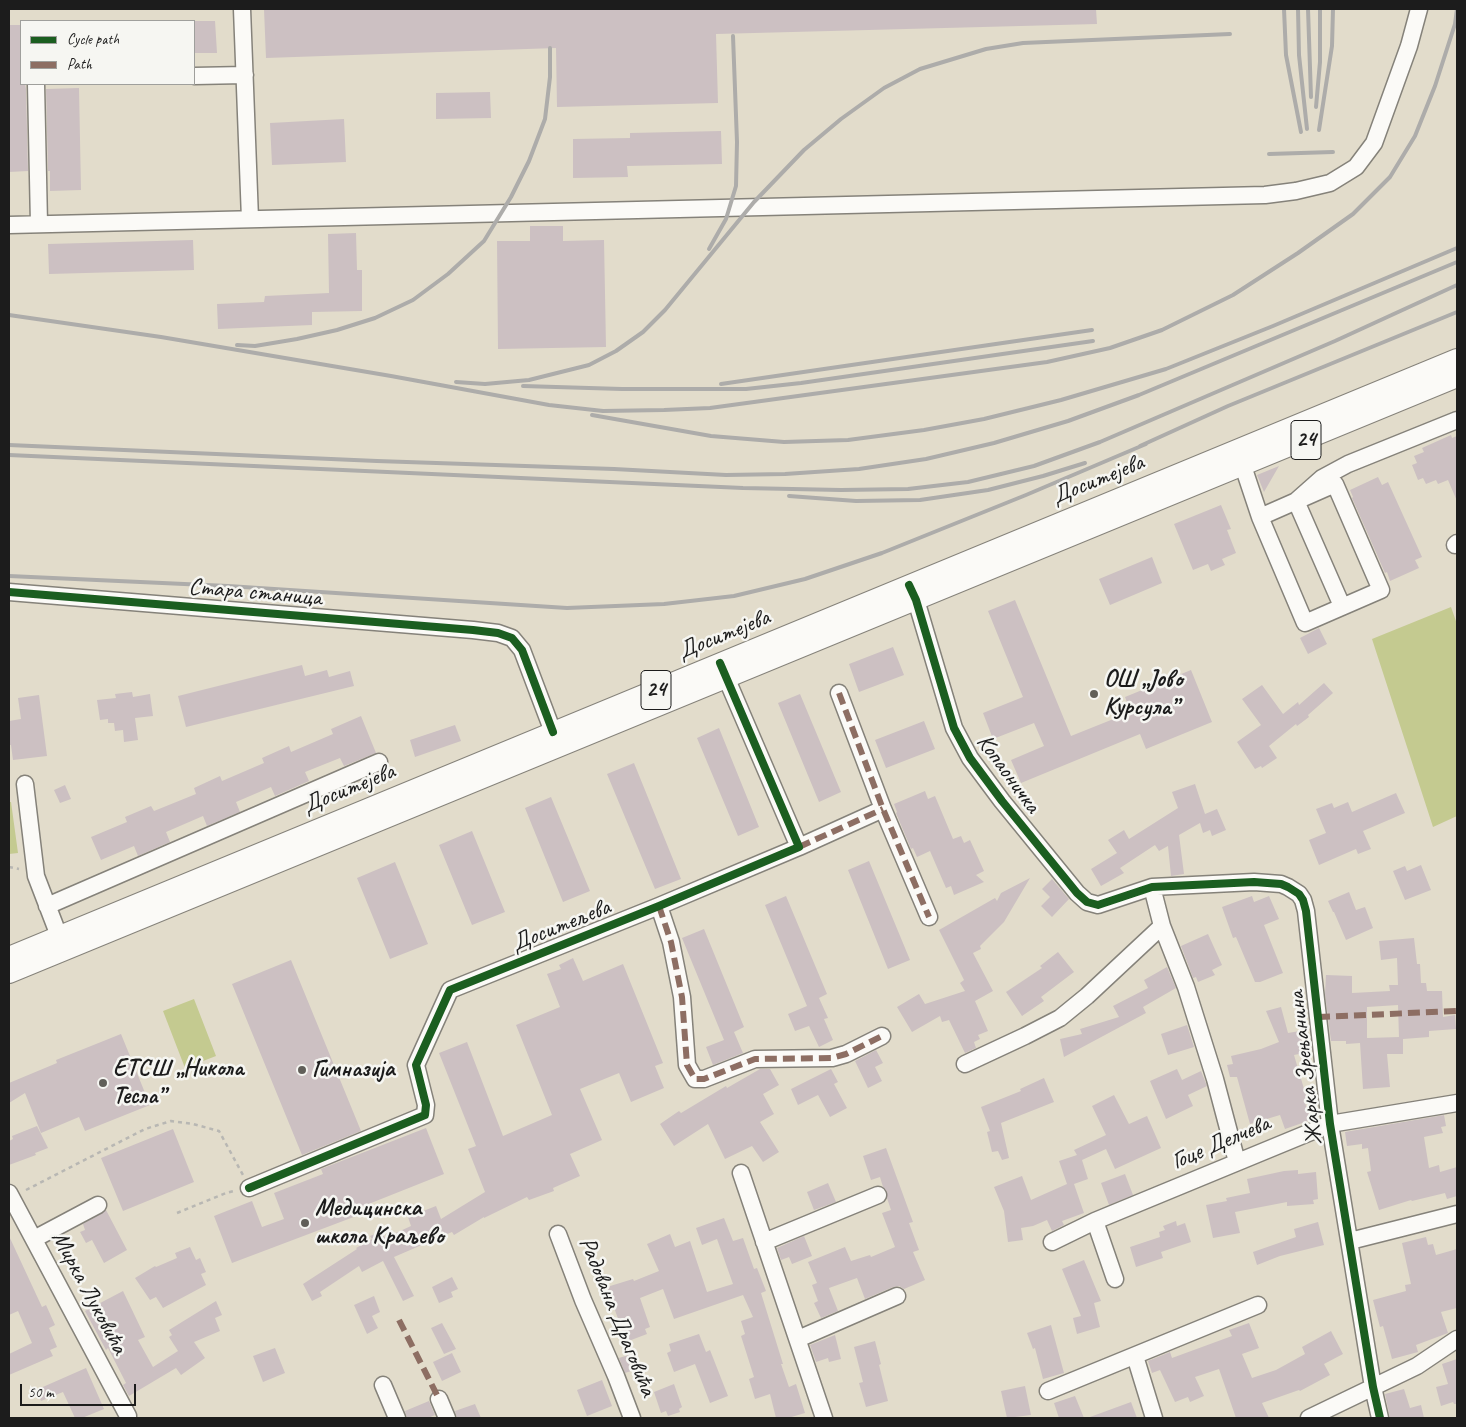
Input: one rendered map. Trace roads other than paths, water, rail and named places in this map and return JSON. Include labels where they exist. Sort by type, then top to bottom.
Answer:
[{"type":"main road","name":"Доситејева","points":[[9,974],[723,671],[913,593],[1457,359]]},
{"type":"main road","name":"Доситејева","points":[[913,593],[1243,466],[1457,377]]},
{"type":"main road","name":"Доситејева","points":[[9,956],[553,732],[723,671]]},
{"type":"street","points":[[242,9],[250,219]]},
{"type":"street","points":[[9,225],[1265,195],[1296,191],[1330,183],[1356,167],[1374,143],[1409,46],[1419,9]]},
{"type":"street","points":[[195,76],[245,74]]},
{"type":"street","points":[[36,85],[39,224]]},
{"type":"street","points":[[1252,494],[1268,505],[1289,504],[1322,478],[1348,464],[1457,420]]},
{"type":"street","points":[[1243,466],[1260,517],[1305,622],[1381,590],[1335,484],[1260,517]]},
{"type":"street","points":[[1289,504],[1342,606]]},
{"type":"street","name":"Стара станица","points":[[9,592],[498,633],[512,638],[522,650],[553,732]]},
{"type":"street","name":"Копаоничка","points":[[913,593],[954,728],[970,758],[1077,893],[1092,904],[1098,904],[1152,887]]},
{"type":"street","points":[[723,671],[799,847]]},
{"type":"street","points":[[839,693],[883,809],[929,917]]},
{"type":"street","points":[[47,906],[379,762]]},
{"type":"street","points":[[25,784],[36,876],[59,936]]},
{"type":"street","name":"Доситељева","points":[[249,1188],[425,1115],[426,1105],[416,1065],[450,990],[659,906],[883,809]]},
{"type":"street","name":"Жарка Зрењанина","points":[[1152,887],[1254,882],[1281,884],[1300,894],[1306,911],[1330,1124],[1373,1387],[1380,1418]]},
{"type":"street","points":[[1152,887],[1162,926],[1186,987],[1215,1079],[1236,1162]]},
{"type":"street","points":[[659,906],[671,942],[682,997],[687,1065],[695,1079],[704,1079],[755,1059],[832,1058],[846,1054],[882,1036]]},
{"type":"street","points":[[965,1064],[1060,1018],[1162,926]]},
{"type":"street","name":"Гоце Делчева","points":[[1052,1242],[1236,1162],[1330,1124],[1457,1103]]},
{"type":"street","points":[[741,1173],[824,1418]]},
{"type":"street","name":"Мирка Луковића","points":[[10,1195],[128,1416]]},
{"type":"street","points":[[764,1242],[878,1195]]},
{"type":"street","points":[[34,1239],[98,1205]]},
{"type":"street","points":[[1350,1241],[1457,1214]]},
{"type":"street","points":[[1095,1222],[1115,1279]]},
{"type":"street","name":"Радована Драговића","points":[[558,1234],[582,1300],[616,1376],[632,1418]]},
{"type":"street","points":[[798,1339],[897,1296]]},
{"type":"street","points":[[1048,1392],[1258,1306]]},
{"type":"street","points":[[1309,1418],[1328,1414],[1373,1387],[1417,1366],[1457,1339]]},
{"type":"street","points":[[1135,1356],[1154,1418]]},
{"type":"street","points":[[383,1385],[397,1418]]},
{"type":"street","points":[[439,1399],[447,1418]]},
{"type":"railway","points":[[1284,9],[1286,55],[1301,132]]},
{"type":"railway","points":[[1298,9],[1299,55],[1307,129]]},
{"type":"railway","points":[[1308,9],[1311,97]]},
{"type":"railway","points":[[1316,107],[1320,62],[1320,9]]},
{"type":"railway","points":[[1319,130],[1332,46],[1333,9]]},
{"type":"railway","points":[[9,315],[161,337],[549,405],[603,411],[710,408],[1047,362],[1110,348],[1162,330],[1233,295],[1298,253],[1353,214],[1390,177],[1415,136],[1435,86],[1455,24],[1457,9]]},
{"type":"railway","points":[[456,382],[485,384],[529,380],[589,365],[616,351],[643,332],[665,310],[754,202],[804,150],[841,119],[884,88],[920,69],[986,49],[1023,43],[1230,34]]},
{"type":"railway","points":[[709,249],[726,219],[736,186],[737,142],[733,36]]},
{"type":"railway","points":[[237,345],[255,346],[297,339],[337,330],[375,318],[413,300],[448,274],[484,241],[511,197],[529,161],[545,119],[550,77],[550,48]]},
{"type":"railway","points":[[1269,154],[1333,152]]},
{"type":"railway","points":[[592,415],[711,436],[784,442],[848,440],[924,430],[984,419],[1061,400],[1166,369],[1457,248]]},
{"type":"railway","points":[[9,445],[726,475],[785,474],[859,469],[926,459],[994,443],[1068,421],[1139,395],[1457,262]]},
{"type":"railway","points":[[9,455],[743,488],[908,489],[968,482],[1034,466],[1100,442],[1335,341],[1457,285]]},
{"type":"railway","points":[[1140,446],[1228,406],[1457,312]]},
{"type":"railway","points":[[721,384],[1092,330]]},
{"type":"railway","points":[[523,386],[622,389],[746,389],[801,383],[1093,341]]},
{"type":"railway","points":[[9,576],[228,586],[567,608],[664,604],[734,596],[805,579],[882,553],[1146,444]]},
{"type":"railway","points":[[789,496],[856,501],[920,500],[988,490],[1085,463]]},
{"type":"place","name":"ОШ „Јово Курсула”","points":[[1094,694]]},
{"type":"place","name":"Гимназија","points":[[302,1070]]},
{"type":"place","name":"ЕТСШ „Никола Тесла”","points":[[103,1083]]},
{"type":"place","name":"Медицинска школа Краљево","points":[[305,1223]]}]
